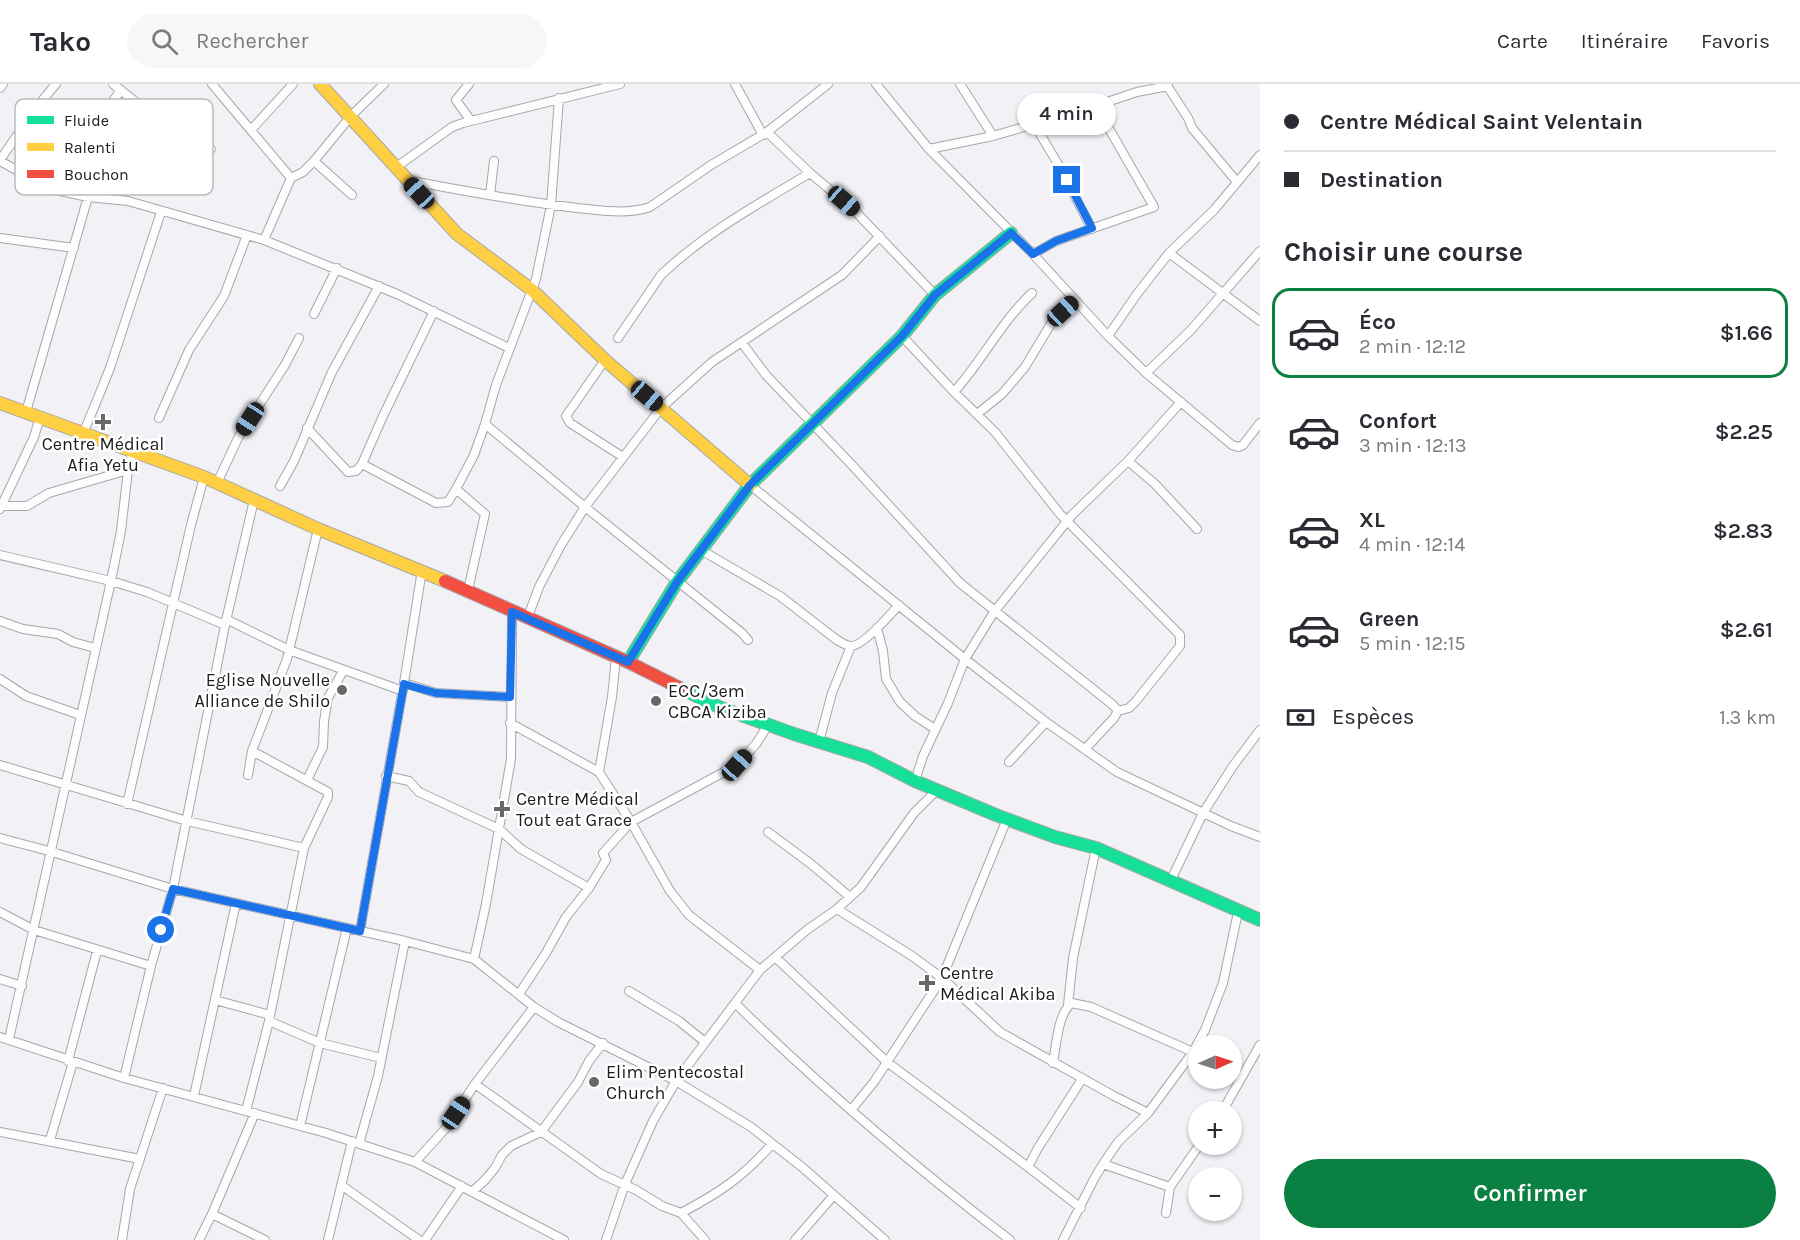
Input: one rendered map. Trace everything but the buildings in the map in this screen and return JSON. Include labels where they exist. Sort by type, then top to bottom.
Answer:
[{"type":"street","points":[[0,88],[3,84]]},
{"type":"street","points":[[45,99],[56,84]]},
{"type":"street","points":[[212,84],[291,178]]},
{"type":"street","points":[[251,130],[293,84]]},
{"type":"street","points":[[320,84],[458,234],[532,290],[605,360],[699,443],[965,659],[1046,722],[1117,772],[1260,837]]},
{"type":"street","points":[[264,240],[291,178],[303,172],[314,161],[351,116],[384,84]]},
{"type":"street","points":[[469,84],[456,100],[471,121]]},
{"type":"street","points":[[395,168],[452,127],[620,84]]},
{"type":"street","points":[[735,84],[765,134],[854,210],[935,295]]},
{"type":"street","points":[[406,180],[551,205],[597,210],[641,210],[650,207],[711,165],[765,134],[828,84]]},
{"type":"street","points":[[876,84],[929,149],[1033,254],[1146,374],[1224,439],[1238,447],[1243,445],[1260,423]]},
{"type":"street","points":[[960,84],[993,136]]},
{"type":"street","points":[[929,149],[993,136],[1167,85],[1192,128],[1237,182]]},
{"type":"street","points":[[107,99],[116,86],[132,99]]},
{"type":"street","points":[[362,464],[436,503],[448,502],[456,489],[474,455],[509,348],[532,290],[551,205],[559,98]]},
{"type":"street","points":[[1033,254],[1056,241],[1154,207],[1096,106]]},
{"type":"street","points":[[1034,124],[1092,228]]},
{"type":"street","points":[[15,140],[0,160],[15,169]]},
{"type":"street","points":[[1108,336],[1169,253],[1214,210],[1260,155]]},
{"type":"street","points":[[314,161],[352,195]]},
{"type":"street","points":[[490,195],[494,161]]},
{"type":"street","points":[[618,338],[661,275],[670,267],[720,227],[810,173]]},
{"type":"street","points":[[79,195],[128,201],[264,240],[379,286],[509,348]]},
{"type":"street","points":[[26,412],[88,197]]},
{"type":"street","points":[[83,433],[100,397],[161,212]]},
{"type":"street","points":[[600,772],[622,660],[750,485],[902,336],[935,295],[1011,233]]},
{"type":"street","points":[[159,418],[189,350],[224,296],[247,235]]},
{"type":"street","points":[[527,619],[539,587],[561,544],[585,507],[661,408],[712,362],[842,276],[880,236]]},
{"type":"street","points":[[0,238],[74,248]]},
{"type":"street","points":[[1146,374],[1190,332],[1260,251]]},
{"type":"street","points":[[1169,253],[1260,321]]},
{"type":"street","points":[[314,314],[337,268]]},
{"type":"street","points":[[280,486],[294,461],[332,372],[379,286]]},
{"type":"street","points":[[954,393],[973,371],[1002,327],[1032,293]]},
{"type":"street","points":[[977,414],[1002,394],[1025,366],[1052,322],[1075,300]]},
{"type":"street","points":[[307,428],[348,472],[356,471],[362,464],[434,311]]},
{"type":"street","points":[[902,336],[954,393],[995,432],[1015,460],[1067,522],[1180,635],[1180,646],[1136,701],[1129,708],[1118,711],[1085,749]]},
{"type":"street","points":[[217,483],[239,436],[285,365],[299,338]]},
{"type":"street","points":[[742,343],[766,375],[960,583],[1118,711]]},
{"type":"street","points":[[605,360],[566,416],[570,423],[623,457]]},
{"type":"street","points":[[915,781],[965,659],[994,612],[1067,522],[1128,461],[1180,402]]},
{"type":"street","points":[[0,403],[204,477],[318,529],[468,590],[719,707],[868,757],[915,781],[1055,837],[1096,848],[1260,920]]},
{"type":"street","points":[[40,417],[34,437],[1,507],[27,506],[49,493],[128,470]]},
{"type":"street","points":[[485,424],[748,640]]},
{"type":"street","points":[[133,451],[111,581],[64,785],[22,986],[4,1038],[124,1078],[300,1126],[415,1162],[564,1240]]},
{"type":"street","points":[[1128,461],[1155,484],[1197,529]]},
{"type":"street","points":[[127,804],[204,477]]},
{"type":"street","points":[[456,489],[485,514],[468,590]]},
{"type":"street","points":[[124,1078],[151,966],[173,889],[225,622],[254,500]]},
{"type":"street","points":[[248,775],[252,751],[289,650],[318,529]]},
{"type":"street","points":[[701,550],[780,596],[837,640],[851,646],[856,645],[877,628],[899,605]]},
{"type":"street","points":[[0,555],[111,581],[147,592],[343,671],[436,693],[510,697]]},
{"type":"street","points":[[360,931],[422,570]]},
{"type":"street","points":[[474,959],[511,759],[512,612]]},
{"type":"street","points":[[0,621],[23,629],[58,634],[73,642],[95,648]]},
{"type":"street","points":[[877,628],[883,651],[886,679],[900,702],[915,716],[935,729]]},
{"type":"street","points":[[819,742],[832,693],[851,646]]},
{"type":"street","points":[[307,780],[323,747],[328,698],[343,671]]},
{"type":"street","points":[[0,678],[26,696],[80,715]]},
{"type":"street","points":[[1009,762],[1046,722]]},
{"type":"street","points":[[510,723],[600,772],[632,822],[654,866],[689,915],[760,970]]},
{"type":"street","points":[[519,994],[566,917],[589,888],[606,860],[603,853],[632,822],[737,765],[756,744],[768,725]]},
{"type":"street","points":[[1171,880],[1203,813],[1233,766],[1260,730]]},
{"type":"street","points":[[198,1240],[212,1214],[250,1112],[304,848],[329,794],[252,751]]},
{"type":"street","points":[[0,765],[188,821],[304,848]]},
{"type":"street","points":[[386,776],[408,781],[419,792],[499,829],[521,849],[589,888]]},
{"type":"street","points":[[606,1240],[625,1184],[653,1121],[676,1081],[760,970],[850,897],[876,866],[914,813],[937,790]]},
{"type":"street","points":[[851,1110],[874,1082],[942,978],[1007,819]]},
{"type":"street","points":[[768,832],[850,897]]},
{"type":"street","points":[[0,838],[173,889],[405,940],[474,959],[534,1007],[558,1022],[676,1081],[751,1127],[834,1194],[885,1240]]},
{"type":"street","points":[[1053,1063],[1061,1018],[1068,1005],[1073,958],[1096,848]]},
{"type":"street","points":[[194,1096],[236,903]]},
{"type":"street","points":[[837,909],[942,978],[1000,1032],[1148,1113]]},
{"type":"street","points":[[0,912],[34,930],[151,966]]},
{"type":"street","points":[[1202,1035],[1223,983],[1238,912]]},
{"type":"street","points":[[300,1126],[347,928]]},
{"type":"street","points":[[328,1240],[341,1185],[381,1058],[405,940]]},
{"type":"street","points":[[50,1140],[97,951]]},
{"type":"street","points":[[775,957],[887,1062],[1081,1208]]},
{"type":"street","points":[[0,979],[22,986]]},
{"type":"street","points":[[629,991],[679,1021],[705,1042]]},
{"type":"street","points":[[215,1000],[270,1018],[320,1043],[381,1058]]},
{"type":"street","points":[[1068,1005],[1078,1002],[1188,1050]]},
{"type":"street","points":[[735,1003],[779,1047],[851,1110],[936,1183],[1010,1240]]},
{"type":"street","points":[[415,1162],[446,1128],[475,1084],[534,1007]]},
{"type":"street","points":[[473,1191],[485,1180],[511,1146],[542,1132],[603,1043]]},
{"type":"street","points":[[1228,1101],[1260,1045]]},
{"type":"street","points":[[1064,1240],[1094,1179],[1118,1142],[1148,1113],[1188,1059]]},
{"type":"street","points":[[1028,1167],[1083,1078]]},
{"type":"street","points":[[475,1084],[601,1174],[625,1184],[662,1206],[681,1213],[705,1240]]},
{"type":"street","points":[[122,1240],[130,1189],[162,1088]]},
{"type":"street","points":[[0,1133],[50,1140],[140,1159]]},
{"type":"street","points":[[681,1213],[734,1182],[751,1168],[772,1144]]},
{"type":"street","points":[[1166,1213],[1170,1187],[1192,1155]]},
{"type":"street","points":[[1103,1164],[1170,1187]]},
{"type":"street","points":[[341,1185],[418,1240]]},
{"type":"street","points":[[425,1240],[462,1186]]},
{"type":"street","points":[[795,1240],[834,1194]]},
{"type":"street","points":[[212,1214],[265,1240]]},
{"type":"traffic: fast","points":[[628,662],[677,582],[750,485],[902,336],[935,295],[1011,233]]},
{"type":"traffic: fast","points":[[680,688],[719,707],[868,757],[915,781],[996,815],[1055,837],[1096,848],[1260,920]]},
{"type":"traffic: slow","points":[[320,84],[457,234],[532,290],[605,360],[750,485]]},
{"type":"traffic: slow","points":[[0,403],[204,477],[318,529],[445,581]]},
{"type":"traffic: jam","points":[[445,581],[628,662],[680,688]]},
{"type":"place","name":"Centre Médical Afia Yetu","points":[[103,422]]},
{"type":"place","name":"Eglise Nouvelle Alliance de Shilo","points":[[342,690]]},
{"type":"place","name":"ECC/3em CBCA Kiziba","points":[[656,701]]},
{"type":"place","name":"Centre Médical Tout eat Grace","points":[[502,809]]},
{"type":"place","name":"Centre Médical Akiba","points":[[927,983]]},
{"type":"place","name":"Elim Pentecostal Church","points":[[594,1082]]},
{"type":"route","points":[[161,930],[173,889],[360,931],[404,684],[436,693],[510,697],[512,612],[628,662],[677,582],[750,485],[902,336],[935,295],[1011,233],[1033,254],[1056,241],[1092,228],[1067,180]]}]
